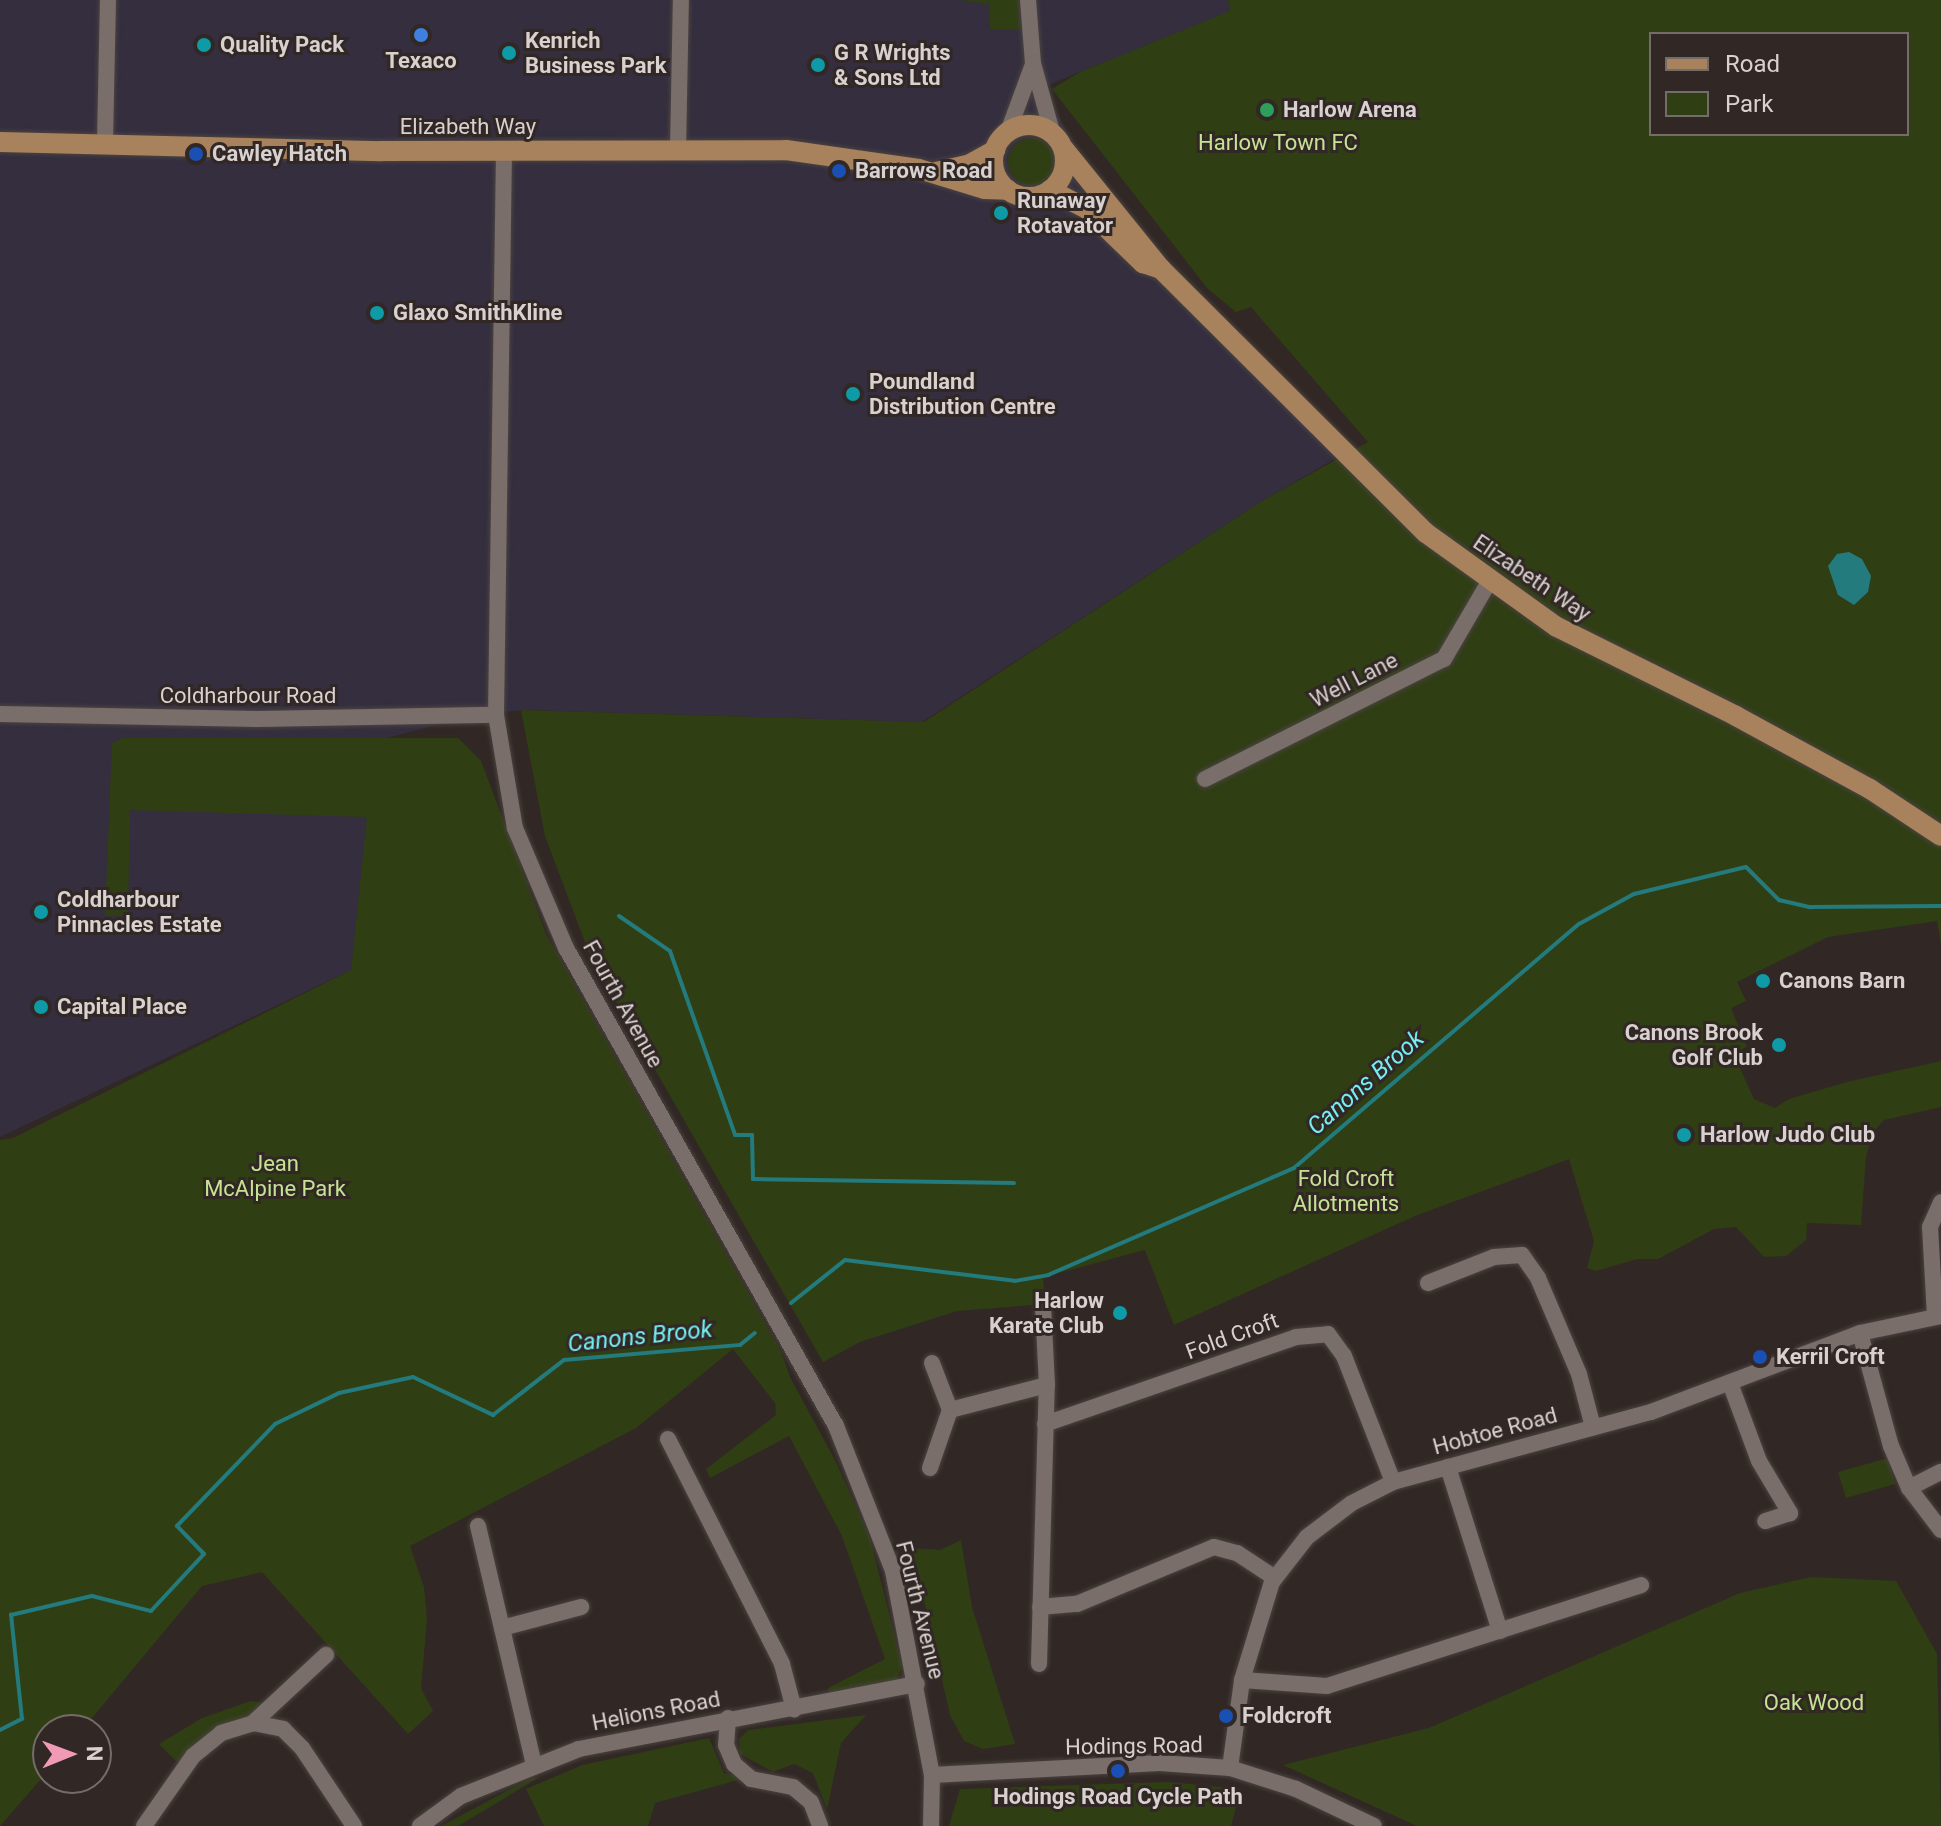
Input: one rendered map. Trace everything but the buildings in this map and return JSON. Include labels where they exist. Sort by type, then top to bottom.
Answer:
[{"type":"main road","points":[[1030,125],[1058,141],[1064,172],[1050,190],[1028,197],[1008,190],[995,172],[995,150],[1008,132],[1030,125]]},
{"type":"main road","name":"Elizabeth Way","points":[[1058,141],[1161,269],[1426,533],[1489,582],[1557,627],[1870,789],[1941,836]]},
{"type":"main road","name":"Elizabeth Way","points":[[0,142],[504,150],[786,150],[935,173],[985,189],[1008,190]]},
{"type":"main road","name":"Elizabeth Way","points":[[935,173],[970,164],[995,150]]},
{"type":"main road","name":"Elizabeth Way","points":[[1050,190],[1087,209],[1143,263],[1161,269]]},
{"type":"street","points":[[105,142],[108,0]]},
{"type":"street","points":[[678,150],[681,0]]},
{"type":"street","points":[[1028,0],[1033,63],[1058,141]]},
{"type":"street","points":[[1008,132],[1033,63]]},
{"type":"street","name":"Fourth Avenue","points":[[504,150],[496,715],[515,828],[566,948],[836,1426],[893,1571],[932,1775],[931,1826]]},
{"type":"street","name":"Well Lane","points":[[1205,779],[1444,659],[1489,582]]},
{"type":"street","name":"Coldharbour Road","points":[[0,714],[257,719],[496,715]]},
{"type":"street","points":[[1938,1316],[1930,1227],[1941,1202]]},
{"type":"street","points":[[1428,1283],[1494,1257],[1522,1255],[1538,1278],[1579,1374],[1593,1427]]},
{"type":"street","points":[[1039,1664],[1047,1385],[1043,1307]]},
{"type":"street","name":"Hobtoe Road","points":[[1230,1768],[1242,1680],[1275,1578],[1307,1537],[1352,1503],[1393,1482],[1593,1427],[1730,1383],[1860,1333],[1938,1316]]},
{"type":"street","points":[[1860,1333],[1891,1446],[1909,1488],[1941,1530]]},
{"type":"street","name":"Fold Croft","points":[[1045,1424],[1296,1337],[1328,1334],[1344,1356],[1393,1482]]},
{"type":"street","points":[[930,1468],[950,1410],[932,1363]]},
{"type":"street","points":[[1730,1383],[1759,1461],[1790,1513],[1765,1521]]},
{"type":"street","points":[[950,1410],[1047,1385]]},
{"type":"street","points":[[668,1439],[782,1664],[794,1709]]},
{"type":"street","points":[[1448,1467],[1500,1631]]},
{"type":"street","points":[[1909,1488],[1941,1472]]},
{"type":"street","points":[[478,1526],[534,1764]]},
{"type":"street","points":[[1040,1607],[1077,1604],[1214,1547],[1237,1553],[1275,1578]]},
{"type":"street","points":[[1242,1680],[1327,1686],[1641,1585]]},
{"type":"street","points":[[502,1628],[581,1607]]},
{"type":"street","points":[[144,1826],[193,1756],[221,1733],[253,1723],[326,1655]]},
{"type":"street","name":"Helions Road","points":[[420,1826],[461,1796],[534,1764],[579,1749],[917,1684]]},
{"type":"street","points":[[728,1718],[726,1745],[734,1764],[751,1779],[793,1787],[811,1802],[820,1826]]},
{"type":"street","points":[[253,1723],[283,1729],[302,1748],[354,1826]]},
{"type":"street","name":"Hodings Road","points":[[932,1775],[1160,1763],[1230,1768],[1352,1820],[1374,1826]]},
{"type":"shaded area","points":[[0,0],[1228,0],[1231,11],[1043,87],[1129,247],[1338,457],[1262,501],[922,722],[525,710],[477,714],[376,741],[351,970],[0,1137]]},
{"type":"green space","points":[[961,0],[1019,0],[1021,29],[990,29],[989,4]]},
{"type":"green space","points":[[1228,0],[1941,0],[1941,944],[1937,921],[1828,937],[1737,982],[1746,1001],[1731,1008],[1747,1047],[1733,1053],[1754,1099],[1775,1108],[1789,1099],[1847,1082],[1941,1061],[1941,1107],[1884,1120],[1873,1132],[1866,1157],[1861,1225],[1807,1223],[1806,1240],[1786,1256],[1764,1257],[1736,1227],[1714,1229],[1658,1259],[1637,1259],[1596,1271],[1587,1268],[1594,1241],[1569,1159],[1415,1216],[1174,1325],[1145,1250],[1043,1277],[1045,1304],[957,1311],[860,1342],[823,1362],[591,958],[545,836],[521,710],[924,722],[1262,501],[1368,442],[1251,307],[1236,312],[1208,289],[1052,89],[1080,72],[1230,11]]},
{"type":"green space","points":[[1032,138],[1049,145],[1056,162],[1049,179],[1032,186],[1015,179],[1008,162],[1015,145]]},
{"type":"green space","name":"Jean McAlpine Park","points":[[123,738],[458,738],[481,761],[546,934],[781,1351],[790,1377],[836,1462],[870,1538],[902,1666],[897,1680],[829,1692],[828,1688],[885,1659],[842,1536],[789,1436],[710,1478],[706,1469],[776,1415],[775,1403],[733,1349],[636,1428],[410,1546],[424,1587],[427,1619],[421,1688],[433,1711],[408,1734],[262,1572],[202,1586],[95,1714],[32,1714],[32,1789],[0,1826],[0,1140],[13,1138],[351,970],[367,817],[130,810],[128,915],[105,916],[112,743]]},
{"type":"green space","points":[[1888,1458],[1895,1484],[1846,1498],[1838,1472]]},
{"type":"green space","points":[[961,1540],[972,1607],[1015,1744],[983,1749],[964,1741],[950,1715],[912,1548],[940,1550]]},
{"type":"green space","name":"Oak Wood","points":[[1811,1577],[1896,1581],[1937,1654],[1941,1826],[1417,1826],[1283,1765],[1429,1728],[1740,1593]]},
{"type":"green space","points":[[251,1701],[266,1703],[250,1721],[180,1765],[159,1744],[202,1718]]},
{"type":"green space","points":[[866,1715],[841,1743],[827,1809],[813,1773],[794,1764],[773,1772],[740,1754],[739,1739],[748,1730]]},
{"type":"green space","points":[[709,1738],[724,1773],[745,1778],[655,1803],[648,1826],[544,1826],[526,1789],[582,1765]]},
{"type":"green space","points":[[540,1777],[458,1826],[441,1826],[529,1779]]},
{"type":"green space","points":[[1169,1782],[1241,1789],[1231,1826],[949,1826],[960,1789]]},
{"type":"water","points":[[1849,552],[1862,559],[1871,576],[1868,592],[1854,605],[1838,595],[1828,566],[1837,554]]},
{"type":"waterway","name":"Canons Brook","points":[[791,1303],[845,1260],[1015,1281],[1048,1275],[1294,1168],[1579,924],[1634,894],[1746,867],[1779,900],[1810,907],[1941,906]]},
{"type":"waterway","points":[[619,916],[670,951],[735,1135],[752,1135],[753,1179],[1014,1183]]},
{"type":"waterway","name":"Canons Brook","points":[[0,1730],[22,1719],[11,1615],[92,1596],[151,1611],[204,1554],[177,1526],[275,1424],[339,1393],[413,1377],[493,1415],[564,1360],[740,1345],[755,1333]]},
{"type":"place","name":"Texaco","points":[[421,35]]},
{"type":"place","name":"Quality Pack","points":[[204,45]]},
{"type":"place","name":"Kenrich Business Park","points":[[509,53]]},
{"type":"place","name":"G R Wrights & Sons Ltd","points":[[818,65]]},
{"type":"place","name":"Harlow Arena","points":[[1267,110]]},
{"type":"place","name":"Cawley Hatch","points":[[196,154]]},
{"type":"place","name":"Barrows Road","points":[[839,171]]},
{"type":"place","name":"Runaway Rotavator","points":[[1001,213]]},
{"type":"place","name":"Glaxo SmithKline","points":[[377,313]]},
{"type":"place","name":"Poundland Distribution Centre","points":[[853,394]]},
{"type":"place","name":"Coldharbour Pinnacles Estate","points":[[41,912]]},
{"type":"place","name":"Canons Barn","points":[[1763,981]]},
{"type":"place","name":"Capital Place","points":[[41,1007]]},
{"type":"place","name":"Canons Brook Golf Club","points":[[1779,1045]]},
{"type":"place","name":"Harlow Judo Club","points":[[1684,1135]]},
{"type":"place","name":"Harlow Karate Club","points":[[1120,1313]]},
{"type":"place","name":"Kerril Croft","points":[[1760,1357]]},
{"type":"place","name":"Foldcroft","points":[[1226,1716]]},
{"type":"place","name":"Hodings Road Cycle Path","points":[[1118,1771]]},
{"type":"park label","name":"Harlow Town FC","points":[[1278,143]]},
{"type":"park label","name":"Fold Croft Allotments","points":[[1346,1190]]}]
